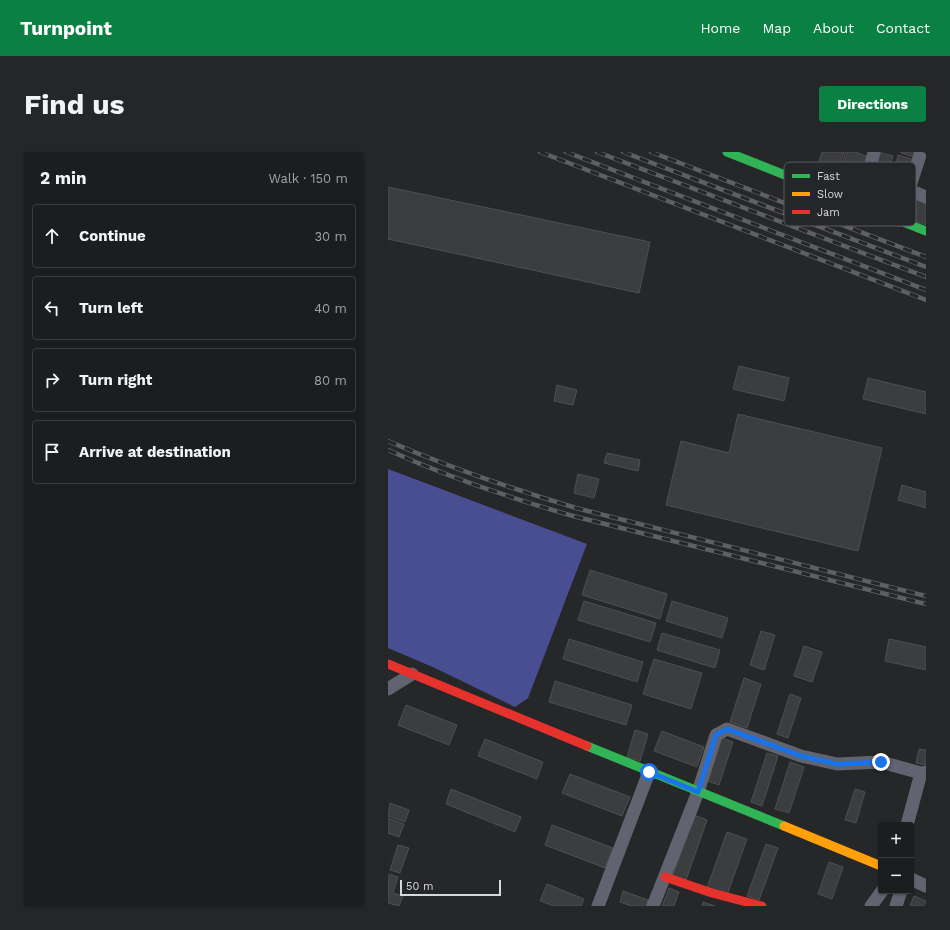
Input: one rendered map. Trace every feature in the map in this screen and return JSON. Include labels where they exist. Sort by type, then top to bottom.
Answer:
[{"type":"street","points":[[727,152],[752,156],[784,171]]},
{"type":"street","points":[[871,162],[874,152]]},
{"type":"street","points":[[916,168],[921,152]]},
{"type":"street","points":[[916,193],[926,197]]},
{"type":"street","points":[[914,226],[926,231]]},
{"type":"street","points":[[388,664],[878,865]]},
{"type":"street","points":[[388,689],[412,674]]},
{"type":"street","points":[[653,906],[698,792],[716,735],[727,729],[801,756],[837,764],[881,762],[924,772],[908,822]]},
{"type":"street","points":[[598,906],[649,772]]},
{"type":"street","points":[[665,877],[712,893],[762,906]]},
{"type":"street","points":[[914,880],[926,886]]},
{"type":"street","points":[[871,906],[880,894]]},
{"type":"street","points":[[896,906],[901,894]]},
{"type":"water","points":[[388,469],[587,544],[528,698],[515,707],[435,668],[388,648]]},
{"type":"building","points":[[822,152],[844,152],[841,162],[819,162]]},
{"type":"building","points":[[846,152],[855,152],[869,157],[867,162],[842,162]]},
{"type":"building","points":[[878,152],[893,156],[891,162],[874,162]]},
{"type":"building","points":[[918,152],[917,158],[901,153]]},
{"type":"building","points":[[898,155],[915,160],[914,162],[896,162]]},
{"type":"building","points":[[388,187],[650,242],[639,293],[388,239]]},
{"type":"building","points":[[916,195],[926,199],[926,225],[916,221]]},
{"type":"building","points":[[739,366],[789,378],[784,401],[733,389]]},
{"type":"building","points":[[868,378],[926,392],[926,414],[863,399]]},
{"type":"building","points":[[557,385],[577,390],[573,405],[554,401]]},
{"type":"building","points":[[738,414],[882,448],[858,551],[666,505],[681,441],[729,453]]},
{"type":"building","points":[[607,453],[640,460],[638,471],[604,463]]},
{"type":"building","points":[[578,474],[599,479],[594,498],[574,493]]},
{"type":"building","points":[[902,485],[926,492],[926,508],[898,500]]},
{"type":"building","points":[[590,570],[667,594],[660,619],[582,595]]},
{"type":"building","points":[[584,601],[656,623],[650,642],[578,620]]},
{"type":"building","points":[[672,601],[728,618],[722,638],[666,621]]},
{"type":"building","points":[[761,631],[775,635],[764,670],[750,665]]},
{"type":"building","points":[[662,633],[720,650],[715,668],[657,650]]},
{"type":"building","points":[[569,639],[643,662],[637,682],[563,659]]},
{"type":"building","points":[[889,639],[926,647],[926,670],[885,661]]},
{"type":"building","points":[[804,646],[822,652],[812,682],[794,676]]},
{"type":"building","points":[[654,659],[702,673],[691,709],[643,694]]},
{"type":"building","points":[[744,678],[761,684],[747,728],[730,722]]},
{"type":"building","points":[[555,681],[632,705],[626,725],[549,702]]},
{"type":"building","points":[[790,694],[801,698],[788,738],[777,734]]},
{"type":"building","points":[[406,705],[457,725],[449,745],[398,725]]},
{"type":"building","points":[[635,730],[648,734],[640,761],[627,757]]},
{"type":"building","points":[[662,731],[704,747],[697,767],[654,751]]},
{"type":"building","points":[[722,738],[733,742],[719,785],[708,781]]},
{"type":"building","points":[[485,739],[543,762],[537,779],[478,756]]},
{"type":"building","points":[[919,749],[926,750],[926,765],[916,763]]},
{"type":"building","points":[[767,753],[778,756],[762,806],[751,802]]},
{"type":"building","points":[[790,762],[804,767],[789,813],[775,809]]},
{"type":"building","points":[[570,774],[630,797],[622,816],[562,793]]},
{"type":"building","points":[[451,789],[521,817],[515,832],[446,804]]},
{"type":"building","points":[[855,789],[865,792],[856,823],[845,820]]},
{"type":"building","points":[[390,803],[409,810],[405,822],[388,816]]},
{"type":"building","points":[[694,815],[707,820],[686,880],[673,876]]},
{"type":"building","points":[[388,818],[404,824],[399,837],[388,833]]},
{"type":"building","points":[[552,825],[613,848],[605,868],[545,845]]},
{"type":"building","points":[[727,832],[747,839],[727,895],[707,888]]},
{"type":"building","points":[[766,844],[778,848],[759,900],[747,896]]},
{"type":"building","points":[[398,845],[409,848],[400,873],[390,870]]},
{"type":"building","points":[[829,862],[843,867],[832,899],[818,894]]},
{"type":"building","points":[[389,874],[398,877],[393,893],[403,896],[399,906],[388,903]]},
{"type":"building","points":[[547,884],[584,899],[581,906],[554,906],[540,901]]},
{"type":"building","points":[[669,888],[679,892],[674,906],[662,906]]},
{"type":"building","points":[[623,891],[648,900],[646,906],[632,906],[620,902]]},
{"type":"building","points":[[914,896],[926,901],[926,906],[910,906]]},
{"type":"building","points":[[703,902],[715,906],[702,906]]},
{"type":"railway","points":[[540,152],[926,300]]},
{"type":"railway","points":[[566,152],[926,290]]},
{"type":"railway","points":[[597,152],[784,223]]},
{"type":"railway","points":[[623,152],[784,213]]},
{"type":"railway","points":[[651,152],[784,203]]},
{"type":"railway","points":[[792,226],[926,277]]},
{"type":"railway","points":[[818,226],[926,267]]},
{"type":"railway","points":[[845,226],[926,257]]},
{"type":"railway","points":[[388,441],[481,477],[576,508],[926,596]]},
{"type":"railway","points":[[388,450],[479,486],[573,516],[926,604]]},
{"type":"traffic: fast","points":[[727,152],[784,175]]},
{"type":"traffic: fast","points":[[913,226],[926,231]]},
{"type":"traffic: fast","points":[[587,746],[784,826]]},
{"type":"traffic: slow","points":[[784,826],[878,865]]},
{"type":"traffic: jam","points":[[388,664],[587,746]]},
{"type":"traffic: jam","points":[[665,877],[712,893],[762,906]]},
{"type":"route","points":[[649,772],[698,792],[716,735],[727,729],[801,756],[837,764],[881,762]]}]
